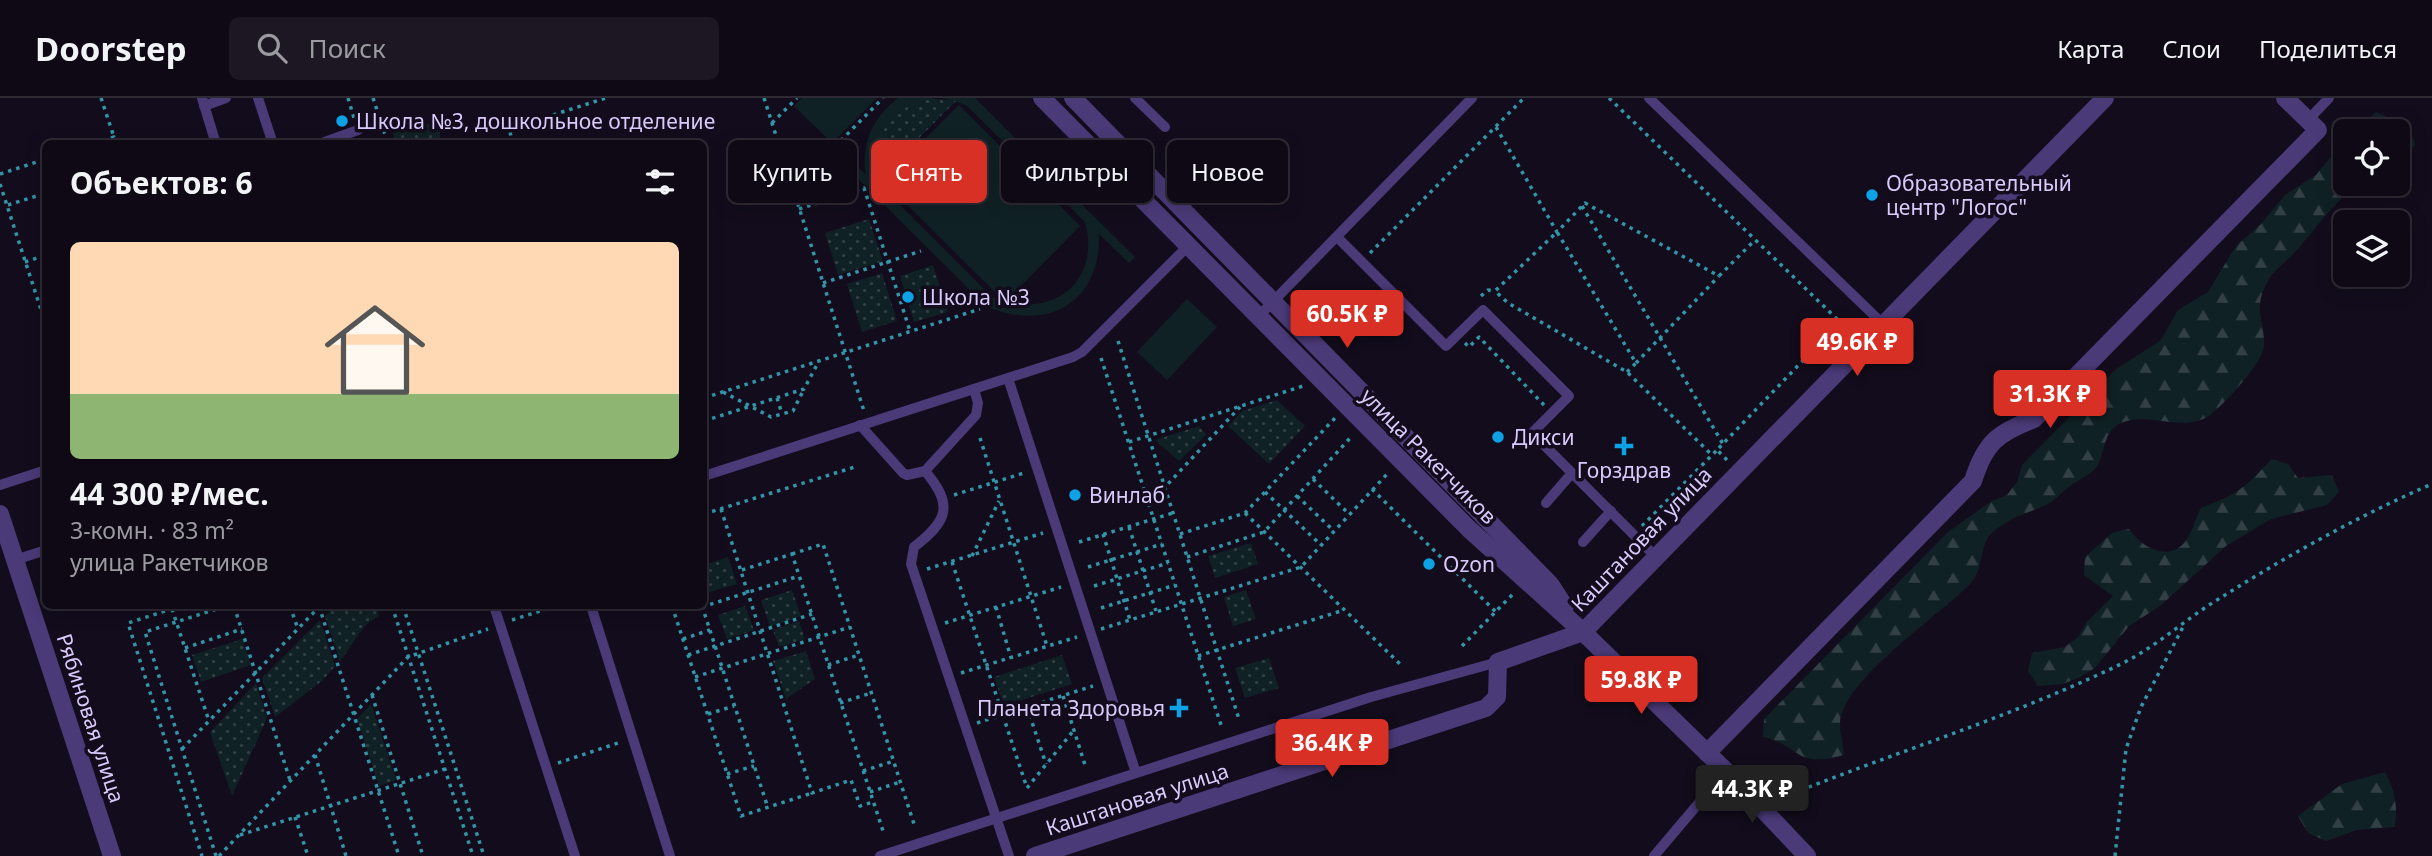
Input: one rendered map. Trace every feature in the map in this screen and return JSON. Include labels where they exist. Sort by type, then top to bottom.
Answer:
[{"type":"street","name":"улица Ракетчиков","points":[[1042,98],[1469,529],[1583,632],[1726,771],[1807,856]]},
{"type":"street","name":"улица Ракетчиков","points":[[1073,98],[1550,584],[1583,632]]},
{"type":"street","name":"Каштановая улица","points":[[1035,856],[1486,708],[1497,697],[1498,662],[1583,632],[2105,98]]},
{"type":"street","points":[[1707,753],[1973,481],[1980,459],[1991,441],[2010,428],[2034,419],[2318,130],[2286,98]]},
{"type":"street","name":"Рябиновая улица","points":[[0,514],[112,856]]},
{"type":"lane","points":[[215,140],[203,102],[226,98]]},
{"type":"lane","points":[[258,98],[272,140]]},
{"type":"lane","points":[[1135,98],[1165,127]]},
{"type":"lane","points":[[1258,317],[1472,98]]},
{"type":"lane","points":[[1649,98],[1883,324]]},
{"type":"lane","points":[[2308,120],[2329,98]]},
{"type":"lane","points":[[330,140],[358,130]]},
{"type":"lane","points":[[1337,237],[1446,346],[1483,310],[1569,396],[1532,433],[1656,557]]},
{"type":"lane","points":[[707,475],[1082,352],[1187,247]]},
{"type":"lane","points":[[1008,378],[1136,774]]},
{"type":"lane","points":[[860,425],[902,473],[908,475],[925,471],[976,415],[978,403],[974,388]]},
{"type":"lane","points":[[0,485],[42,471]]},
{"type":"lane","points":[[925,471],[942,499],[943,520],[911,555],[914,573],[1009,856]]},
{"type":"lane","points":[[1546,503],[1572,473]]},
{"type":"lane","points":[[1583,542],[1611,511]]},
{"type":"lane","points":[[15,560],[42,551]]},
{"type":"lane","points":[[495,609],[575,856]]},
{"type":"lane","points":[[592,609],[670,856]]},
{"type":"lane","points":[[880,856],[1371,697],[1498,662]]},
{"type":"lane","points":[[1654,856],[1726,771]]},
{"type":"path","points":[[101,98],[115,140]]},
{"type":"path","points":[[348,98],[358,130]]},
{"type":"path","points":[[373,98],[387,140]]},
{"type":"path","points":[[511,140],[510,131],[515,127],[606,98]]},
{"type":"path","points":[[764,98],[777,140]]},
{"type":"path","points":[[772,123],[797,98]]},
{"type":"path","points":[[841,140],[883,98]]},
{"type":"path","points":[[1362,261],[1524,98]]},
{"type":"path","points":[[1609,98],[1840,321],[1717,450],[1738,471]]},
{"type":"path","points":[[1496,127],[1636,363]]},
{"type":"path","points":[[106,140],[114,137]]},
{"type":"path","points":[[0,174],[42,160]]},
{"type":"path","points":[[0,184],[42,313]]},
{"type":"path","points":[[799,209],[864,188],[910,332]]},
{"type":"path","points":[[7,205],[42,194]]},
{"type":"path","points":[[797,203],[862,405]]},
{"type":"path","points":[[1712,455],[1627,372],[1508,303],[1495,291],[1585,203],[1719,276]]},
{"type":"path","points":[[1582,206],[1723,443]]},
{"type":"path","points":[[1627,372],[1755,239]]},
{"type":"path","points":[[823,283],[921,251]]},
{"type":"path","points":[[25,262],[42,257]]},
{"type":"path","points":[[707,397],[980,309]]},
{"type":"path","points":[[1118,341],[1240,719]]},
{"type":"path","points":[[1101,358],[1220,725]]},
{"type":"path","points":[[723,392],[771,417],[793,411],[819,361]]},
{"type":"path","points":[[1129,442],[1308,385]]},
{"type":"path","points":[[707,420],[804,389]]},
{"type":"path","points":[[777,398],[782,414]]},
{"type":"path","points":[[1145,493],[1165,487],[1241,406]]},
{"type":"path","points":[[1180,534],[1245,513],[1338,415]]},
{"type":"path","points":[[1187,557],[1264,532],[1355,433]]},
{"type":"path","points":[[979,438],[1047,646]]},
{"type":"path","points":[[707,513],[858,466]]},
{"type":"path","points":[[942,499],[1037,468]]},
{"type":"path","points":[[949,677],[1301,567],[1391,469]]},
{"type":"path","points":[[1313,479],[1350,514]]},
{"type":"path","points":[[1751,782],[1773,778],[1804,789],[1906,749],[2018,711],[2127,661],[2216,601],[2357,520],[2432,484]]},
{"type":"path","points":[[1373,489],[1496,612]]},
{"type":"path","points":[[1265,492],[1321,545]]},
{"type":"path","points":[[1297,496],[1334,531]]},
{"type":"path","points":[[972,555],[999,500]]},
{"type":"path","points":[[721,509],[812,793]]},
{"type":"path","points":[[1079,542],[1173,513]]},
{"type":"path","points":[[1245,513],[1402,666]]},
{"type":"path","points":[[1129,527],[1156,612]]},
{"type":"path","points":[[914,573],[1056,529]]},
{"type":"path","points":[[1103,534],[1130,620]]},
{"type":"path","points":[[741,571],[823,544],[915,824]]},
{"type":"path","points":[[1088,567],[1162,544]]},
{"type":"path","points":[[792,554],[884,834]]},
{"type":"path","points":[[952,562],[1027,788],[1074,730]]},
{"type":"path","points":[[1094,586],[1168,563]]},
{"type":"path","points":[[707,605],[799,576]]},
{"type":"path","points":[[932,627],[1074,583]]},
{"type":"path","points":[[1101,608],[1175,585]]},
{"type":"path","points":[[1462,646],[1513,594]]},
{"type":"path","points":[[996,607],[1012,657]]},
{"type":"path","points":[[202,856],[128,623],[172,609],[209,721]]},
{"type":"path","points":[[217,609],[145,632],[218,856],[408,657],[468,636]]},
{"type":"path","points":[[235,609],[290,781]]},
{"type":"path","points":[[291,609],[298,629]]},
{"type":"path","points":[[182,749],[317,609]]},
{"type":"path","points":[[321,609],[399,856]]},
{"type":"path","points":[[393,609],[473,856]]},
{"type":"path","points":[[404,609],[484,856]]},
{"type":"path","points":[[673,609],[741,816],[851,780],[860,806],[873,802]]},
{"type":"path","points":[[703,609],[768,808]]},
{"type":"path","points":[[1198,656],[1344,610]]},
{"type":"path","points":[[688,655],[811,614]]},
{"type":"path","points":[[2115,856],[2126,749],[2141,707],[2184,625]]},
{"type":"path","points":[[695,677],[850,627]]},
{"type":"path","points":[[185,648],[242,629]]},
{"type":"path","points":[[683,639],[710,630]]},
{"type":"path","points":[[828,665],[859,655]]},
{"type":"path","points":[[965,726],[1106,682]]},
{"type":"path","points":[[840,703],[872,693]]},
{"type":"path","points":[[372,695],[423,856]]},
{"type":"path","points":[[1063,696],[1086,768]]},
{"type":"path","points":[[708,714],[734,706]]},
{"type":"path","points":[[1027,707],[1046,764]]},
{"type":"path","points":[[546,767],[633,738]]},
{"type":"path","points":[[315,755],[346,856]]},
{"type":"path","points":[[863,771],[894,761]]},
{"type":"path","points":[[727,774],[754,766]]},
{"type":"path","points":[[238,835],[444,769]]},
{"type":"path","points":[[870,792],[901,782]]},
{"type":"path","points":[[295,817],[307,856]]},
{"type":"green space","points":[[802,98],[877,98],[835,140],[829,140],[794,106]]},
{"type":"green space","points":[[898,98],[928,98],[893,140],[871,140],[871,192],[857,178],[857,166],[865,174],[865,151],[871,131]]},
{"type":"green space","points":[[928,98],[956,101],[917,140],[879,140],[893,118],[915,103]]},
{"type":"green space","points":[[942,98],[975,98],[1017,140],[1002,140],[966,105]]},
{"type":"green space","points":[[959,105],[1001,147],[1001,203],[1057,203],[1080,226],[1005,302],[905,203],[987,203],[987,140],[924,140]]},
{"type":"green space","points":[[2376,112],[2391,119],[2368,119]]},
{"type":"green space","points":[[435,119],[440,127],[440,140],[394,140],[393,131],[418,132]]},
{"type":"green space","points":[[2410,130],[2415,144],[2410,153]]},
{"type":"green space","points":[[2333,154],[2333,196],[2345,196],[2269,279],[2260,307],[2264,337],[2262,353],[2250,373],[2223,403],[2199,421],[2177,423],[2143,419],[2121,423],[2110,433],[2097,467],[2092,472],[2052,502],[2015,518],[1994,531],[1986,542],[1978,571],[1971,583],[1874,668],[1857,687],[1845,706],[1840,723],[1844,755],[1827,759],[1806,758],[1776,741],[1763,737],[1764,719],[1948,532],[1992,501],[2007,495],[2017,482],[2022,465],[2115,370],[2161,340],[2178,310],[2208,292],[2236,246],[2261,224],[2285,195],[2316,175]]},
{"type":"green space","points":[[882,203],[898,203],[992,297],[1013,303],[1033,304],[1051,300],[1066,292],[1078,280],[1086,264],[1088,244],[1085,222],[1066,203],[1081,203],[1135,257],[1129,263],[1099,234],[1097,258],[1091,278],[1080,294],[1066,306],[1049,313],[1030,316],[986,306]]},
{"type":"green space","points":[[869,219],[883,261],[838,275],[825,233]]},
{"type":"green space","points":[[933,265],[948,312],[914,322],[900,276]]},
{"type":"green space","points":[[882,273],[897,321],[862,332],[847,284]]},
{"type":"green space","points":[[1187,299],[1217,327],[1167,380],[1137,352]]},
{"type":"green space","points":[[1277,400],[1305,426],[1269,464],[1228,426],[1242,411]]},
{"type":"green space","points":[[1199,426],[1206,435],[1179,461],[1155,440]]},
{"type":"green space","points":[[2271,459],[2288,464],[2298,478],[2332,475],[2339,492],[2327,505],[2271,519],[2226,546],[2160,606],[2129,626],[2095,668],[2063,684],[2038,686],[2028,671],[2032,653],[2065,647],[2078,637],[2087,622],[2113,596],[2084,575],[2085,557],[2112,533],[2129,529],[2149,547],[2165,552],[2173,551],[2187,539],[2201,508],[2240,489]]},
{"type":"green space","points":[[1251,543],[1258,564],[1215,578],[1208,556]]},
{"type":"green space","points":[[728,557],[737,584],[707,593],[707,564]]},
{"type":"green space","points":[[792,590],[801,616],[770,627],[761,600]]},
{"type":"green space","points":[[1246,590],[1256,619],[1233,626],[1224,597]]},
{"type":"green space","points":[[745,606],[754,630],[727,639],[718,615]]},
{"type":"green space","points":[[332,609],[377,609],[379,616],[362,630],[340,661],[325,616]]},
{"type":"green space","points":[[320,620],[335,666],[323,680],[275,717],[262,678]]},
{"type":"green space","points":[[799,621],[805,639],[779,647],[773,630]]},
{"type":"green space","points":[[242,639],[251,665],[201,682],[192,655]]},
{"type":"green space","points":[[806,651],[815,679],[786,699],[773,661]]},
{"type":"green space","points":[[1062,655],[1072,684],[1004,706],[994,677]]},
{"type":"green space","points":[[1269,658],[1279,688],[1245,698],[1235,668]]},
{"type":"green space","points":[[256,683],[267,718],[232,796],[210,732]]},
{"type":"green space","points":[[371,704],[396,780],[379,786],[357,719]]},
{"type":"green space","points":[[2385,772],[2395,798],[2395,827],[2357,830],[2326,841],[2308,833],[2298,816],[2342,784]]},
{"type":"place","name":"Школа №3, дошкольное отделение","points":[[342,121]]},
{"type":"place","name":"Образовательный центр \"Логос\"","points":[[1872,195]]},
{"type":"place","name":"Школа №3","points":[[908,297]]},
{"type":"place","name":"Дикси","points":[[1498,437]]},
{"type":"place","name":"Горздрав","points":[[1624,446]]},
{"type":"place","name":"Винлаб","points":[[1075,495]]},
{"type":"place","name":"Ozon","points":[[1429,564]]},
{"type":"place","name":"Планета Здоровья","points":[[1179,708]]}]
